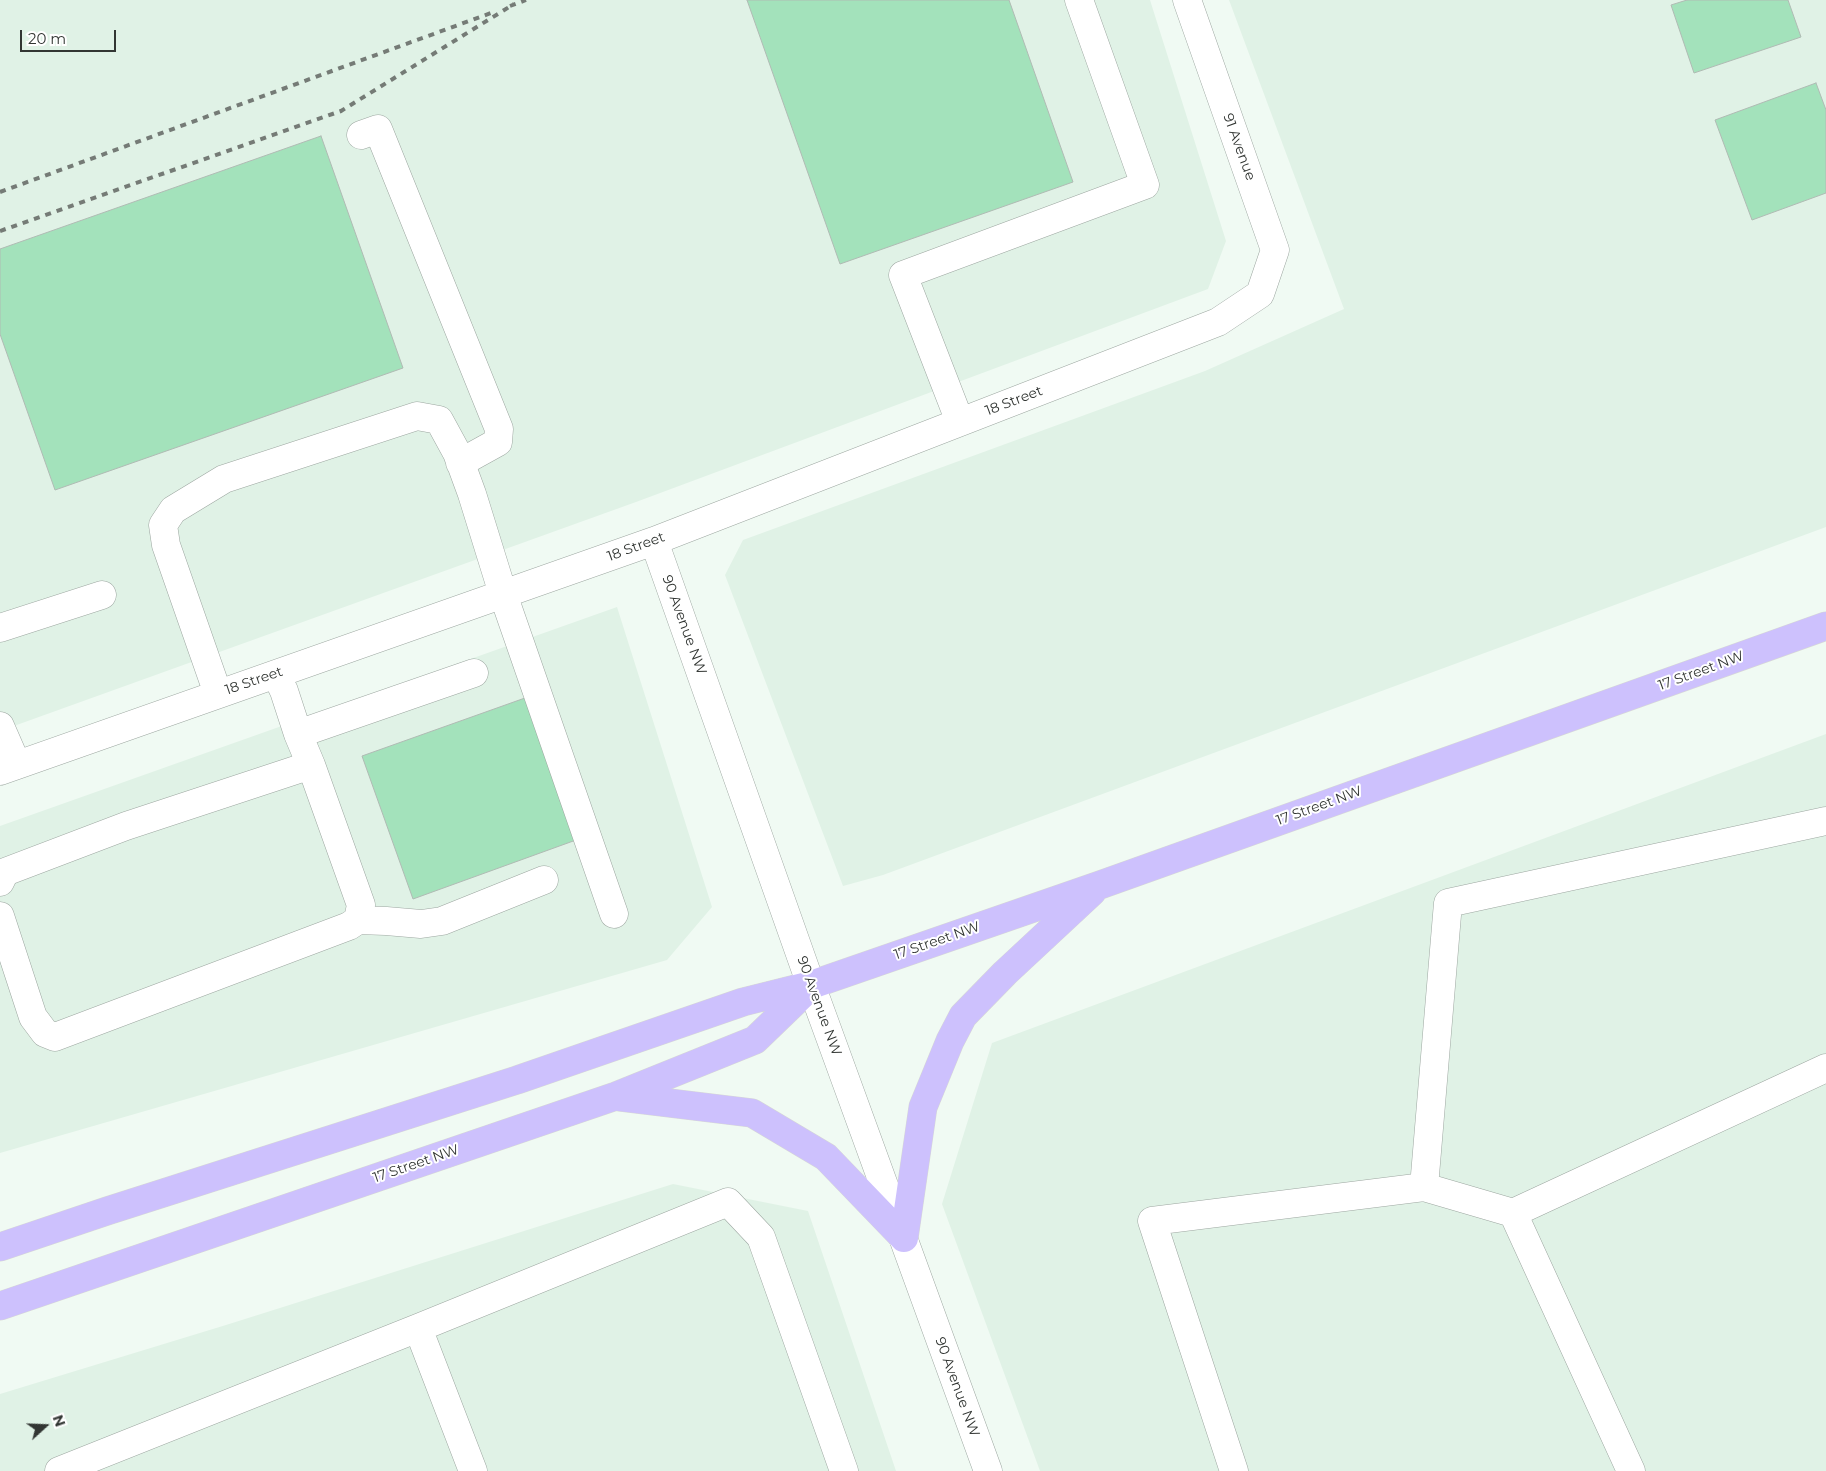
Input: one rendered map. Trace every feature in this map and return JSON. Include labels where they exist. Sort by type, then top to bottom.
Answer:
[{"type":"main road","name":"17 Street NW","points":[[0,1247],[517,1080],[743,1002],[811,985],[1100,885],[1826,626]]},
{"type":"main road","points":[[904,1238],[923,1107],[950,1041],[963,1016],[1005,973],[1100,885]]},
{"type":"main road","name":"17 Street NW","points":[[0,1306],[616,1096],[755,1040],[811,985]]},
{"type":"main road","points":[[616,1096],[752,1113],[826,1157],[904,1238]]},
{"type":"street","points":[[960,422],[903,275],[1145,185],[1079,0]]},
{"type":"street","name":"91 Avenue","points":[[1187,0],[1275,250],[1260,294]]},
{"type":"street","points":[[361,135],[378,129],[499,429],[498,442],[460,463]]},
{"type":"street","name":"18 Street","points":[[8,768],[654,541],[1218,322],[1260,294]]},
{"type":"street","points":[[218,694],[166,545],[163,525],[172,510],[224,479],[417,416],[438,420],[460,463],[472,494],[503,594],[614,914]]},
{"type":"street","name":"90 Avenue NW","points":[[654,541],[811,985],[988,1471]]},
{"type":"street","points":[[0,628],[102,595]]},
{"type":"street","points":[[298,734],[474,673]]},
{"type":"street","points":[[276,674],[284,691],[361,905],[358,920]]},
{"type":"street","points":[[0,726],[8,768]]},
{"type":"street","points":[[0,882],[5,872],[126,826],[311,765]]},
{"type":"street","points":[[1424,1187],[1448,903],[1826,821]]},
{"type":"street","points":[[0,916],[33,1017],[45,1033],[55,1037],[349,926],[358,920],[422,924],[442,921],[544,880]]},
{"type":"street","points":[[1234,1471],[1152,1220],[1424,1187],[1513,1214],[1826,1068]]},
{"type":"street","points":[[59,1471],[728,1202],[761,1237],[844,1471]]},
{"type":"street","points":[[1513,1214],[1631,1471]]},
{"type":"street","points":[[418,1328],[473,1471]]},
{"type":"shaded area","points":[[0,0],[1150,0],[1226,241],[1208,289],[636,502],[0,731]]},
{"type":"shaded area","points":[[1229,0],[1826,0],[1826,527],[883,875],[843,886],[725,575],[743,540],[1205,371],[1344,309]]},
{"type":"shaded area","points":[[617,607],[712,907],[667,960],[0,1153],[0,826]]},
{"type":"shaded area","points":[[1826,734],[1826,1471],[1040,1471],[942,1204],[992,1043]]},
{"type":"shaded area","points":[[673,1184],[808,1211],[896,1471],[0,1471],[0,1394]]},
{"type":"building","points":[[747,0],[1009,0],[1073,182],[840,264]]},
{"type":"building","points":[[1687,0],[1788,0],[1801,37],[1694,73],[1671,5]]},
{"type":"building","points":[[1816,83],[1826,110],[1826,193],[1752,220],[1715,120]]},
{"type":"building","points":[[321,136],[403,368],[55,490],[0,334],[0,249]]},
{"type":"building","points":[[525,698],[576,840],[413,899],[362,756]]},
{"type":"railway","points":[[510,6],[526,0]]},
{"type":"railway","points":[[0,231],[341,111],[514,4]]},
{"type":"railway","points":[[0,192],[491,13]]}]
